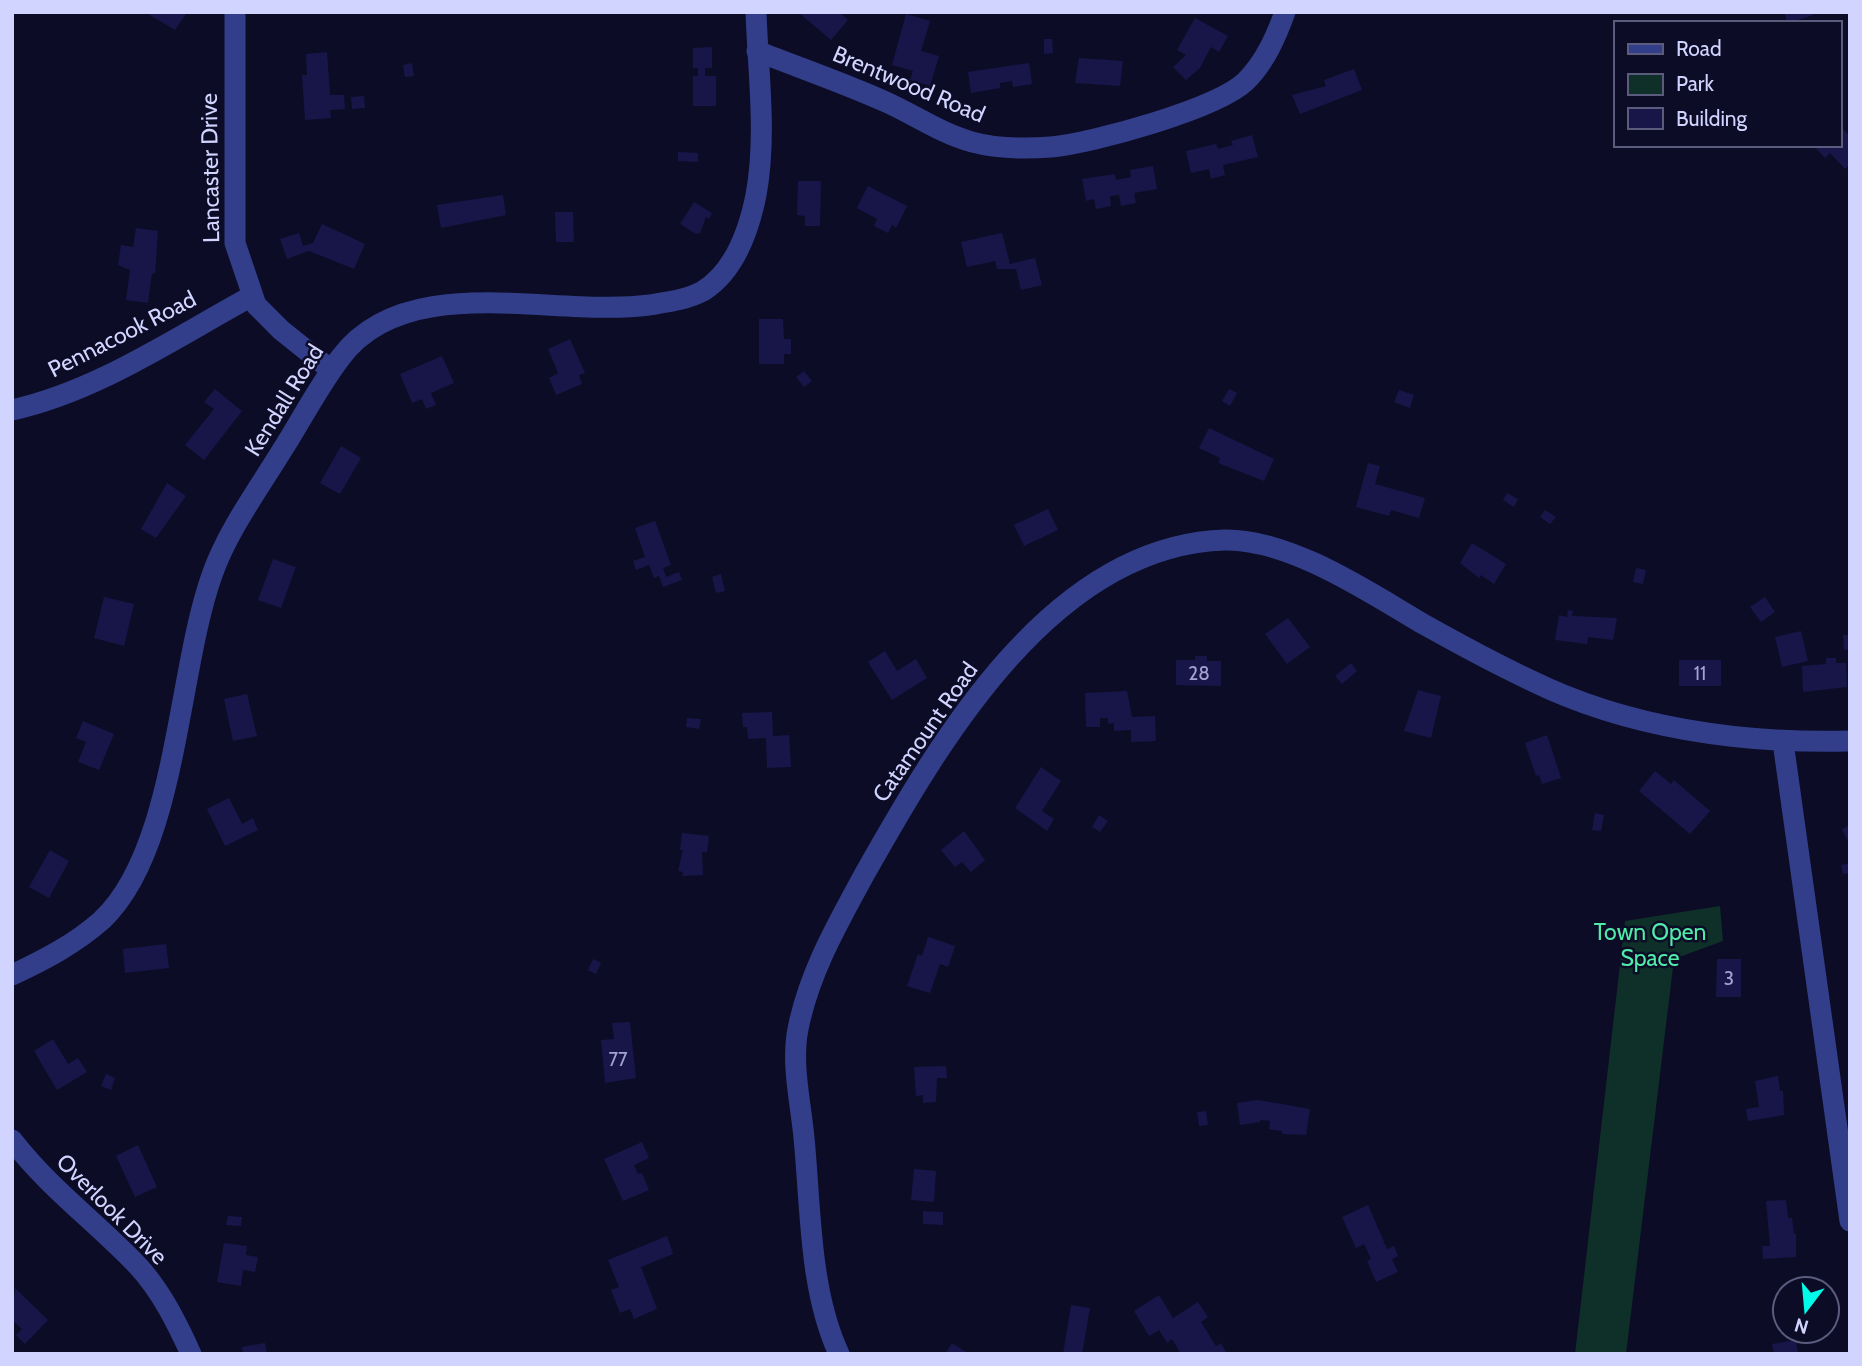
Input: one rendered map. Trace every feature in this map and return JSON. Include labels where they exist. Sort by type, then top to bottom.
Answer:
[{"type":"street","name":"Lancaster Drive","points":[[235,12],[235,243],[256,305],[281,330],[331,370]]},
{"type":"street","name":"Kendall Road","points":[[12,975],[56,954],[103,919],[133,880],[149,842],[167,779],[189,656],[213,573],[241,517],[331,370],[349,346],[388,318],[413,309],[449,305],[638,306],[678,301],[704,290],[728,268],[745,238],[756,194],[761,138],[755,12]]},
{"type":"street","name":"Brentwood Road","points":[[757,51],[887,102],[932,127],[972,142],[1010,148],[1052,147],[1129,129],[1203,104],[1244,83],[1261,62],[1285,12]]},
{"type":"street","name":"Pennacook Road","points":[[12,410],[46,402],[112,372],[252,296]]},
{"type":"street","name":"Catamount Road","points":[[839,1354],[825,1319],[818,1275],[801,1107],[797,1036],[805,998],[825,944],[886,836],[939,750],[978,695],[1029,637],[1072,599],[1108,573],[1149,553],[1226,540],[1259,545],[1302,559],[1367,591],[1533,682],[1596,706],[1712,735],[1783,742],[1850,741]]},
{"type":"street","points":[[1783,742],[1850,1221]]},
{"type":"street","name":"Overlook Drive","points":[[12,1140],[40,1176],[139,1268],[171,1312],[191,1354]]},
{"type":"green space","name":"Town Open Space","points":[[1720,906],[1723,941],[1674,959],[1626,1354],[1575,1354],[1625,921]]},
{"type":"building","points":[[145,12],[183,12],[186,14],[175,30]]},
{"type":"building","points":[[798,12],[839,12],[848,20],[831,40]]},
{"type":"building","points":[[1784,12],[1812,12],[1813,15],[1794,21],[1787,21]]},
{"type":"building","points":[[906,14],[930,21],[921,51],[939,56],[930,86],[910,80],[913,71],[892,65]]},
{"type":"building","points":[[1195,18],[1228,36],[1219,52],[1211,47],[1200,68],[1186,80],[1173,67],[1186,55],[1177,50]]},
{"type":"building","points":[[1044,39],[1052,39],[1053,53],[1044,54]]},
{"type":"building","points":[[712,47],[712,68],[705,68],[705,76],[716,76],[716,106],[693,106],[693,76],[698,76],[698,68],[693,68],[693,48]]},
{"type":"building","points":[[327,52],[330,95],[344,95],[345,109],[330,110],[331,118],[305,120],[302,75],[307,75],[306,54]]},
{"type":"building","points":[[1079,58],[1123,61],[1120,86],[1075,83]]},
{"type":"building","points":[[412,63],[414,76],[405,77],[403,65]]},
{"type":"building","points":[[1029,63],[1032,84],[1013,87],[1012,81],[1000,83],[1000,88],[971,93],[968,72]]},
{"type":"building","points":[[1354,69],[1362,90],[1300,114],[1292,95],[1326,86],[1324,80]]},
{"type":"building","points":[[364,96],[365,108],[352,109],[351,97]]},
{"type":"building","points":[[1841,127],[1850,136],[1850,165],[1845,169],[1830,153],[1825,158],[1815,147],[1841,147]]},
{"type":"building","points":[[1252,135],[1258,157],[1223,165],[1225,175],[1211,179],[1209,169],[1191,173],[1186,151],[1216,144],[1218,149],[1233,145],[1231,141]]},
{"type":"building","points":[[678,152],[698,153],[698,162],[678,161]]},
{"type":"building","points":[[1153,166],[1157,189],[1134,193],[1136,203],[1121,206],[1119,195],[1110,196],[1111,206],[1096,209],[1094,199],[1086,201],[1082,179],[1115,174],[1116,180],[1131,177],[1130,170]]},
{"type":"building","points":[[798,181],[821,181],[820,226],[805,226],[805,216],[797,215]]},
{"type":"building","points":[[868,186],[907,206],[896,228],[892,225],[888,233],[874,226],[877,219],[857,208]]},
{"type":"building","points":[[503,195],[506,215],[441,228],[437,205]]},
{"type":"building","points":[[694,202],[712,213],[709,219],[706,217],[700,233],[696,234],[680,224]]},
{"type":"building","points":[[555,212],[573,212],[574,242],[556,242]]},
{"type":"building","points":[[322,224],[365,244],[354,269],[309,251],[287,259],[280,239],[299,233],[303,246],[313,243]]},
{"type":"building","points":[[136,228],[158,231],[155,274],[152,273],[148,303],[126,300],[130,270],[118,265],[121,245],[133,247]]},
{"type":"building","points":[[1002,233],[1010,264],[1035,258],[1042,285],[1021,290],[1016,269],[997,269],[995,261],[967,267],[961,242]]},
{"type":"building","points":[[759,319],[783,319],[784,339],[791,339],[791,354],[784,354],[784,364],[759,364]]},
{"type":"building","points":[[570,339],[585,373],[579,375],[582,384],[556,395],[549,378],[558,373],[548,349]]},
{"type":"building","points":[[442,356],[454,383],[431,393],[436,405],[426,409],[422,399],[412,403],[400,374]]},
{"type":"building","points":[[804,371],[812,381],[804,387],[796,377]]},
{"type":"building","points":[[215,389],[242,411],[204,460],[185,445],[214,409],[204,402]]},
{"type":"building","points":[[1229,389],[1237,393],[1230,406],[1222,401]]},
{"type":"building","points":[[1399,390],[1414,395],[1410,408],[1394,402]]},
{"type":"building","points":[[1209,428],[1274,459],[1264,481],[1218,463],[1220,458],[1199,448]]},
{"type":"building","points":[[341,446],[361,458],[340,494],[320,483]]},
{"type":"building","points":[[1368,463],[1380,466],[1375,484],[1425,498],[1419,518],[1391,510],[1389,516],[1356,507]]},
{"type":"building","points":[[167,483],[186,496],[156,538],[141,529]]},
{"type":"building","points":[[1507,493],[1518,499],[1514,507],[1503,500]]},
{"type":"building","points":[[1048,509],[1058,530],[1024,546],[1014,525]]},
{"type":"building","points":[[1545,510],[1556,517],[1550,524],[1540,517]]},
{"type":"building","points":[[655,521],[671,565],[663,568],[666,577],[679,572],[682,580],[663,587],[659,576],[654,578],[649,565],[636,570],[633,561],[645,557],[635,528]]},
{"type":"building","points":[[1472,543],[1506,564],[1494,584],[1481,575],[1479,578],[1460,563]]},
{"type":"building","points":[[273,559],[296,567],[281,608],[258,600]]},
{"type":"building","points":[[1636,568],[1646,570],[1643,584],[1633,582]]},
{"type":"building","points":[[721,574],[725,591],[716,593],[712,577]]},
{"type":"building","points":[[104,597],[134,604],[124,646],[94,638]]},
{"type":"building","points":[[1765,597],[1775,612],[1761,622],[1750,607]]},
{"type":"building","points":[[1568,610],[1573,611],[1572,616],[1617,618],[1613,640],[1588,637],[1587,644],[1555,640],[1559,615],[1567,617]]},
{"type":"building","points":[[1288,618],[1310,647],[1287,664],[1265,634]]},
{"type":"building","points":[[1801,631],[1808,661],[1782,667],[1775,637]]},
{"type":"building","points":[[1843,635],[1850,635],[1850,649],[1844,650]]},
{"type":"building","points":[[885,651],[897,671],[916,659],[927,678],[892,700],[868,662]]},
{"type":"building","points":[[1195,656],[1207,656],[1207,661],[1221,661],[1221,686],[1176,685],[1176,660],[1195,660]]},
{"type":"building","points":[[1826,658],[1836,658],[1836,663],[1846,663],[1847,687],[1803,692],[1802,666],[1826,664]]},
{"type":"building","points":[[1679,660],[1721,660],[1721,686],[1679,686]]},
{"type":"building","points":[[1351,663],[1357,671],[1342,684],[1335,676]]},
{"type":"building","points":[[1418,690],[1441,696],[1431,738],[1404,731]]},
{"type":"building","points":[[1127,691],[1132,717],[1155,716],[1156,741],[1131,742],[1131,730],[1114,731],[1114,723],[1108,724],[1108,718],[1100,718],[1100,727],[1086,727],[1085,693]]},
{"type":"building","points":[[247,694],[257,736],[233,741],[224,699]]},
{"type":"building","points":[[772,712],[773,736],[789,735],[791,767],[767,768],[766,738],[748,739],[747,727],[743,727],[742,713]]},
{"type":"building","points":[[687,718],[701,719],[699,729],[686,727]]},
{"type":"building","points":[[83,721],[114,734],[99,770],[78,762],[86,742],[76,738]]},
{"type":"building","points":[[1547,735],[1561,778],[1542,784],[1539,775],[1536,776],[1525,743]]},
{"type":"building","points":[[1041,767],[1061,781],[1042,811],[1054,819],[1047,831],[1015,808]]},
{"type":"building","points":[[1655,771],[1671,784],[1674,780],[1710,811],[1690,834],[1639,791]]},
{"type":"building","points":[[229,798],[242,824],[253,818],[258,830],[225,846],[207,809]]},
{"type":"building","points":[[1595,813],[1604,815],[1601,831],[1592,830]]},
{"type":"building","points":[[1099,815],[1108,821],[1100,832],[1092,827]]},
{"type":"building","points":[[1850,825],[1850,846],[1842,829]]},
{"type":"building","points":[[964,831],[985,860],[971,872],[962,862],[955,867],[941,850]]},
{"type":"building","points":[[682,833],[709,836],[707,852],[702,852],[703,875],[682,876],[683,872],[678,871],[683,850],[680,850]]},
{"type":"building","points":[[50,850],[69,861],[49,898],[29,887]]},
{"type":"building","points":[[1850,863],[1850,873],[1843,874],[1841,865]]},
{"type":"building","points":[[928,937],[955,946],[948,967],[940,964],[930,993],[907,986],[918,954],[922,956]]},
{"type":"building","points":[[166,944],[169,968],[125,973],[123,949]]},
{"type":"building","points":[[593,959],[601,963],[596,974],[588,970]]},
{"type":"building","points":[[1717,959],[1741,959],[1741,997],[1716,997]]},
{"type":"building","points":[[630,1022],[636,1078],[605,1083],[601,1040],[614,1039],[612,1023]]},
{"type":"building","points":[[53,1039],[68,1064],[78,1058],[87,1072],[57,1090],[34,1051]]},
{"type":"building","points":[[946,1066],[947,1078],[937,1078],[936,1102],[923,1103],[923,1095],[916,1096],[914,1067]]},
{"type":"building","points":[[106,1074],[115,1078],[111,1090],[101,1086]]},
{"type":"building","points":[[1778,1076],[1780,1091],[1783,1091],[1784,1115],[1748,1121],[1746,1109],[1759,1107],[1755,1081]]},
{"type":"building","points":[[1258,1100],[1310,1109],[1306,1135],[1282,1134],[1282,1131],[1269,1129],[1270,1121],[1260,1120],[1240,1125],[1237,1103]]},
{"type":"building","points":[[1206,1111],[1208,1125],[1199,1126],[1197,1112]]},
{"type":"building","points":[[642,1142],[649,1158],[634,1165],[638,1174],[642,1173],[649,1190],[623,1201],[604,1159]]},
{"type":"building","points":[[138,1145],[157,1187],[135,1197],[116,1156]]},
{"type":"building","points":[[914,1169],[936,1171],[934,1202],[911,1200]]},
{"type":"building","points":[[1786,1200],[1788,1218],[1792,1218],[1796,1234],[1796,1257],[1763,1259],[1762,1246],[1770,1246],[1766,1201]]},
{"type":"building","points":[[1368,1205],[1387,1249],[1394,1246],[1398,1256],[1392,1259],[1398,1272],[1376,1282],[1367,1261],[1371,1259],[1364,1244],[1356,1248],[1342,1217]]},
{"type":"building","points":[[923,1211],[943,1212],[943,1225],[923,1224]]},
{"type":"building","points":[[228,1216],[242,1217],[241,1226],[226,1225]]},
{"type":"building","points":[[667,1236],[673,1254],[641,1267],[657,1309],[634,1319],[630,1309],[620,1313],[611,1290],[619,1287],[608,1260]]},
{"type":"building","points":[[224,1243],[247,1246],[246,1255],[258,1257],[255,1272],[243,1270],[241,1286],[217,1282]]},
{"type":"building","points":[[15,1288],[48,1320],[25,1344],[16,1335],[22,1329],[12,1320]]},
{"type":"building","points":[[1159,1295],[1173,1318],[1198,1302],[1208,1317],[1201,1322],[1216,1346],[1221,1343],[1227,1354],[1181,1354],[1172,1339],[1167,1343],[1159,1330],[1149,1336],[1134,1311]]},
{"type":"building","points":[[1071,1305],[1090,1308],[1082,1354],[1063,1354]]},
{"type":"building","points":[[265,1343],[267,1354],[243,1354],[242,1347]]},
{"type":"building","points":[[952,1343],[969,1354],[945,1354]]},
{"type":"building","points":[[1772,1345],[1797,1345],[1798,1354],[1774,1354]]}]
